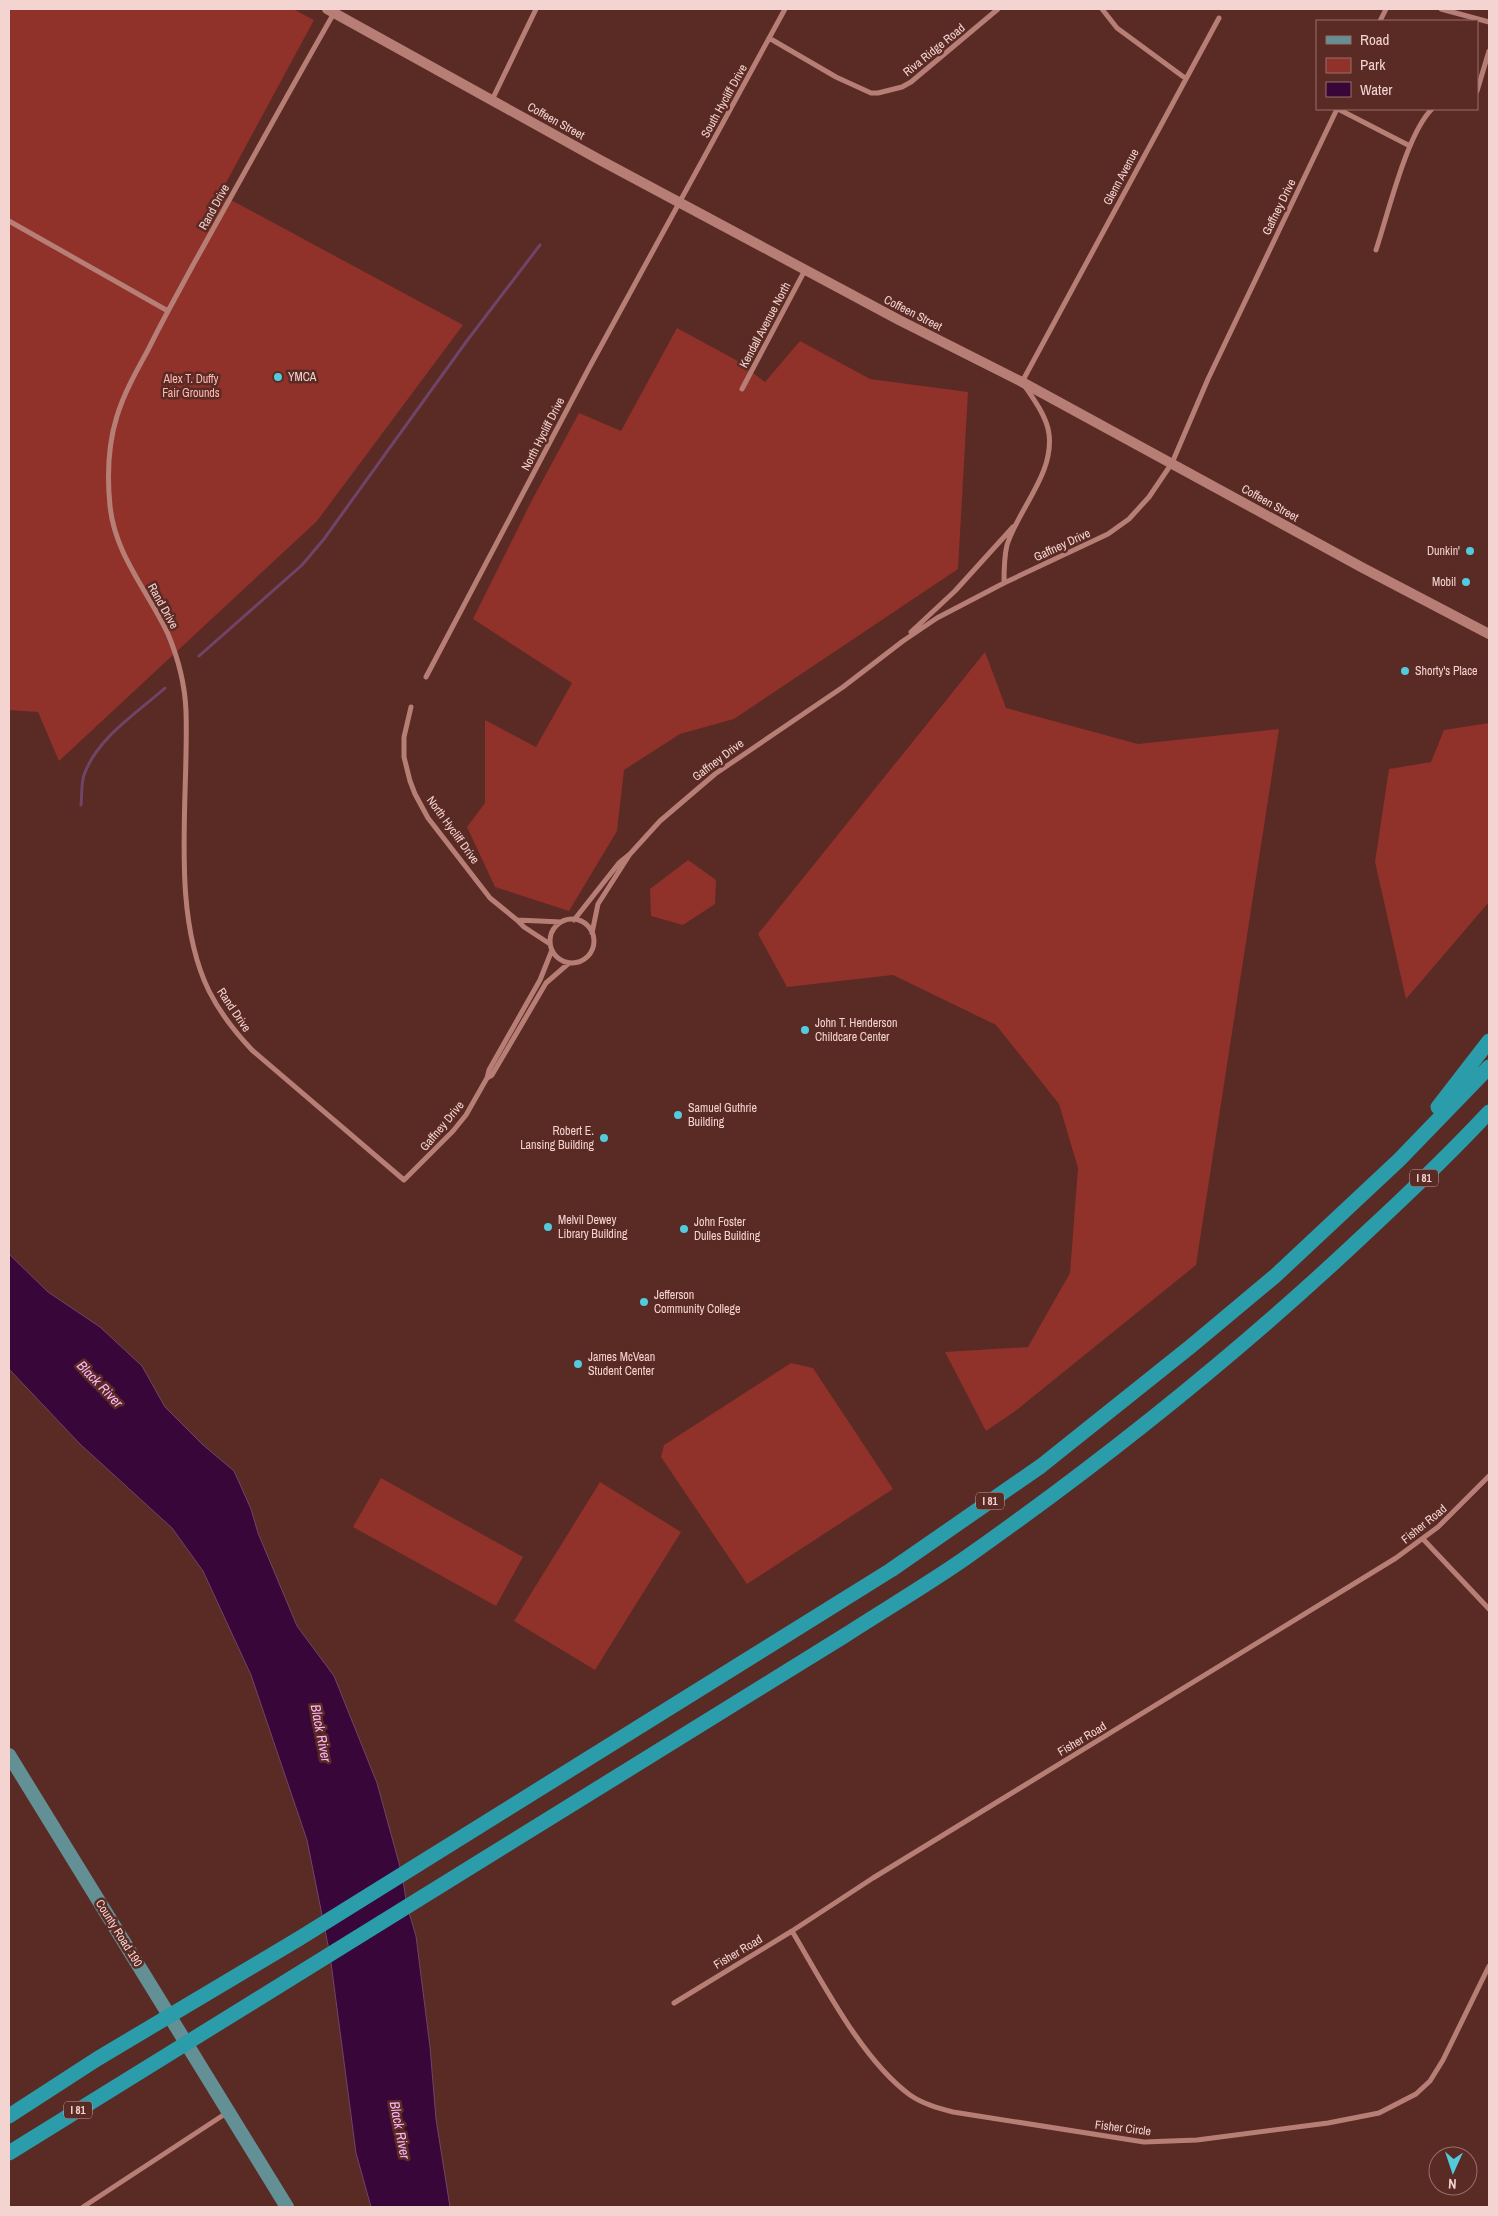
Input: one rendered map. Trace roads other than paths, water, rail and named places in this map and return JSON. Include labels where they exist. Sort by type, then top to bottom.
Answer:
[{"type":"highway","points":[[1399,1160],[1489,1041]]},
{"type":"highway","name":"I 81","points":[[9,2116],[120,2045],[300,1938],[891,1570],[1040,1466],[1183,1353],[1276,1276],[1399,1160],[1489,1067]]},
{"type":"highway","name":"I 81","points":[[9,2153],[852,1631],[962,1560],[1085,1471],[1198,1383],[1302,1293],[1415,1187],[1489,1112]]},
{"type":"highway","points":[[1475,1128],[1489,1116]]},
{"type":"main road","name":"Coffeen Street","points":[[331,11],[805,270],[1022,382],[1354,564],[1489,634]]},
{"type":"main road","name":"County Road 190","points":[[9,1755],[287,2207]]},
{"type":"street","points":[[492,100],[536,9]]},
{"type":"street","name":"South Hycliff Drive","points":[[680,202],[785,9]]},
{"type":"street","name":"Riva Ridge Road","points":[[769,38],[836,77],[871,93],[878,93],[902,87],[911,82],[998,9]]},
{"type":"street","points":[[1102,9],[1117,28],[1185,78]]},
{"type":"street","points":[[1441,9],[1489,22]]},
{"type":"street","name":"Rand Drive","points":[[331,11],[125,394],[116,420],[108,470],[111,510],[128,566],[168,634],[182,674],[186,708],[185,883],[188,923],[196,956],[209,991],[231,1027],[252,1050],[404,1180]]},
{"type":"street","name":"Glenn Avenue","points":[[1022,382],[1219,18]]},
{"type":"street","points":[[1478,88],[1489,51]]},
{"type":"street","name":"Gaffney Drive","points":[[574,920],[619,863],[630,854],[660,821],[714,774],[843,687],[902,641],[937,618],[1004,583],[1108,534],[1122,524],[1149,497],[1172,463],[1208,379],[1338,110]]},
{"type":"street","points":[[1340,110],[1410,146]]},
{"type":"street","points":[[1376,250],[1410,146],[1425,116],[1431,110]]},
{"type":"street","name":"North Hycliff Drive","points":[[426,677],[589,368],[680,202]]},
{"type":"street","points":[[9,221],[168,311]]},
{"type":"street","name":"Kendall Avenue North","points":[[742,389],[805,270]]},
{"type":"street","points":[[1004,583],[1007,545],[1042,472],[1049,450],[1049,432],[1040,410],[1022,382]]},
{"type":"street","points":[[902,641],[955,591],[1018,521]]},
{"type":"street","name":"North Hycliff Drive","points":[[411,707],[404,737],[404,758],[415,794],[428,818],[490,898],[524,927],[550,944]]},
{"type":"street","name":"Gaffney Drive","points":[[592,933],[598,904],[630,854]]},
{"type":"street","points":[[517,920],[561,922],[574,920],[585,924],[592,933],[594,944],[589,955],[579,962],[569,963],[560,960],[552,950],[550,944],[552,932],[561,922]]},
{"type":"street","name":"Gaffney Drive","points":[[404,1180],[453,1131],[466,1115],[545,970],[552,950]]},
{"type":"street","name":"Gaffney Drive","points":[[487,1078],[492,1075],[497,1067],[546,983],[569,963]]},
{"type":"street","name":"Fisher Road","points":[[674,2003],[882,1873],[1396,1558],[1458,1509],[1489,1476]]},
{"type":"street","points":[[1422,1539],[1489,1609]]},
{"type":"street","name":"Fisher Circle","points":[[792,1931],[864,2048],[885,2074],[911,2096],[927,2104],[953,2112],[1144,2142],[1197,2140],[1328,2123],[1379,2114],[1392,2108],[1416,2094],[1430,2081],[1443,2060],[1489,1966]]},
{"type":"street","points":[[83,2207],[228,2112]]},
{"type":"water","name":"Black River","points":[[9,1254],[48,1292],[100,1327],[142,1366],[165,1407],[202,1444],[234,1471],[297,1626],[334,1676],[377,1783],[402,1874],[407,1906],[416,1936],[430,2047],[436,2119],[450,2207],[371,2207],[356,2153],[330,1955],[307,1840],[251,1675],[203,1571],[172,1528],[80,1444],[9,1369]]},
{"type":"waterway","points":[[199,656],[302,565],[324,539],[466,342],[540,245]]},
{"type":"waterway","points":[[81,805],[84,775],[98,749],[119,727],[165,688]]},
{"type":"place","name":"YMCA","points":[[278,377]]},
{"type":"place","name":"Dunkin'","points":[[1470,551]]},
{"type":"place","name":"Mobil","points":[[1466,582]]},
{"type":"place","name":"Shorty's Place","points":[[1405,671]]},
{"type":"place","name":"John T. Henderson Childcare Center","points":[[805,1030]]},
{"type":"place","name":"Samuel Guthrie Building","points":[[678,1115]]},
{"type":"place","name":"Robert E. Lansing Building","points":[[604,1138]]},
{"type":"place","name":"Melvil Dewey Library Building","points":[[548,1227]]},
{"type":"place","name":"John Foster Dulles Building","points":[[684,1229]]},
{"type":"place","name":"Jefferson Community College","points":[[644,1302]]},
{"type":"place","name":"James McVean Student Center","points":[[578,1364]]},
{"type":"park label","name":"Alex T. Duffy Fair Grounds","points":[[191,386]]}]
